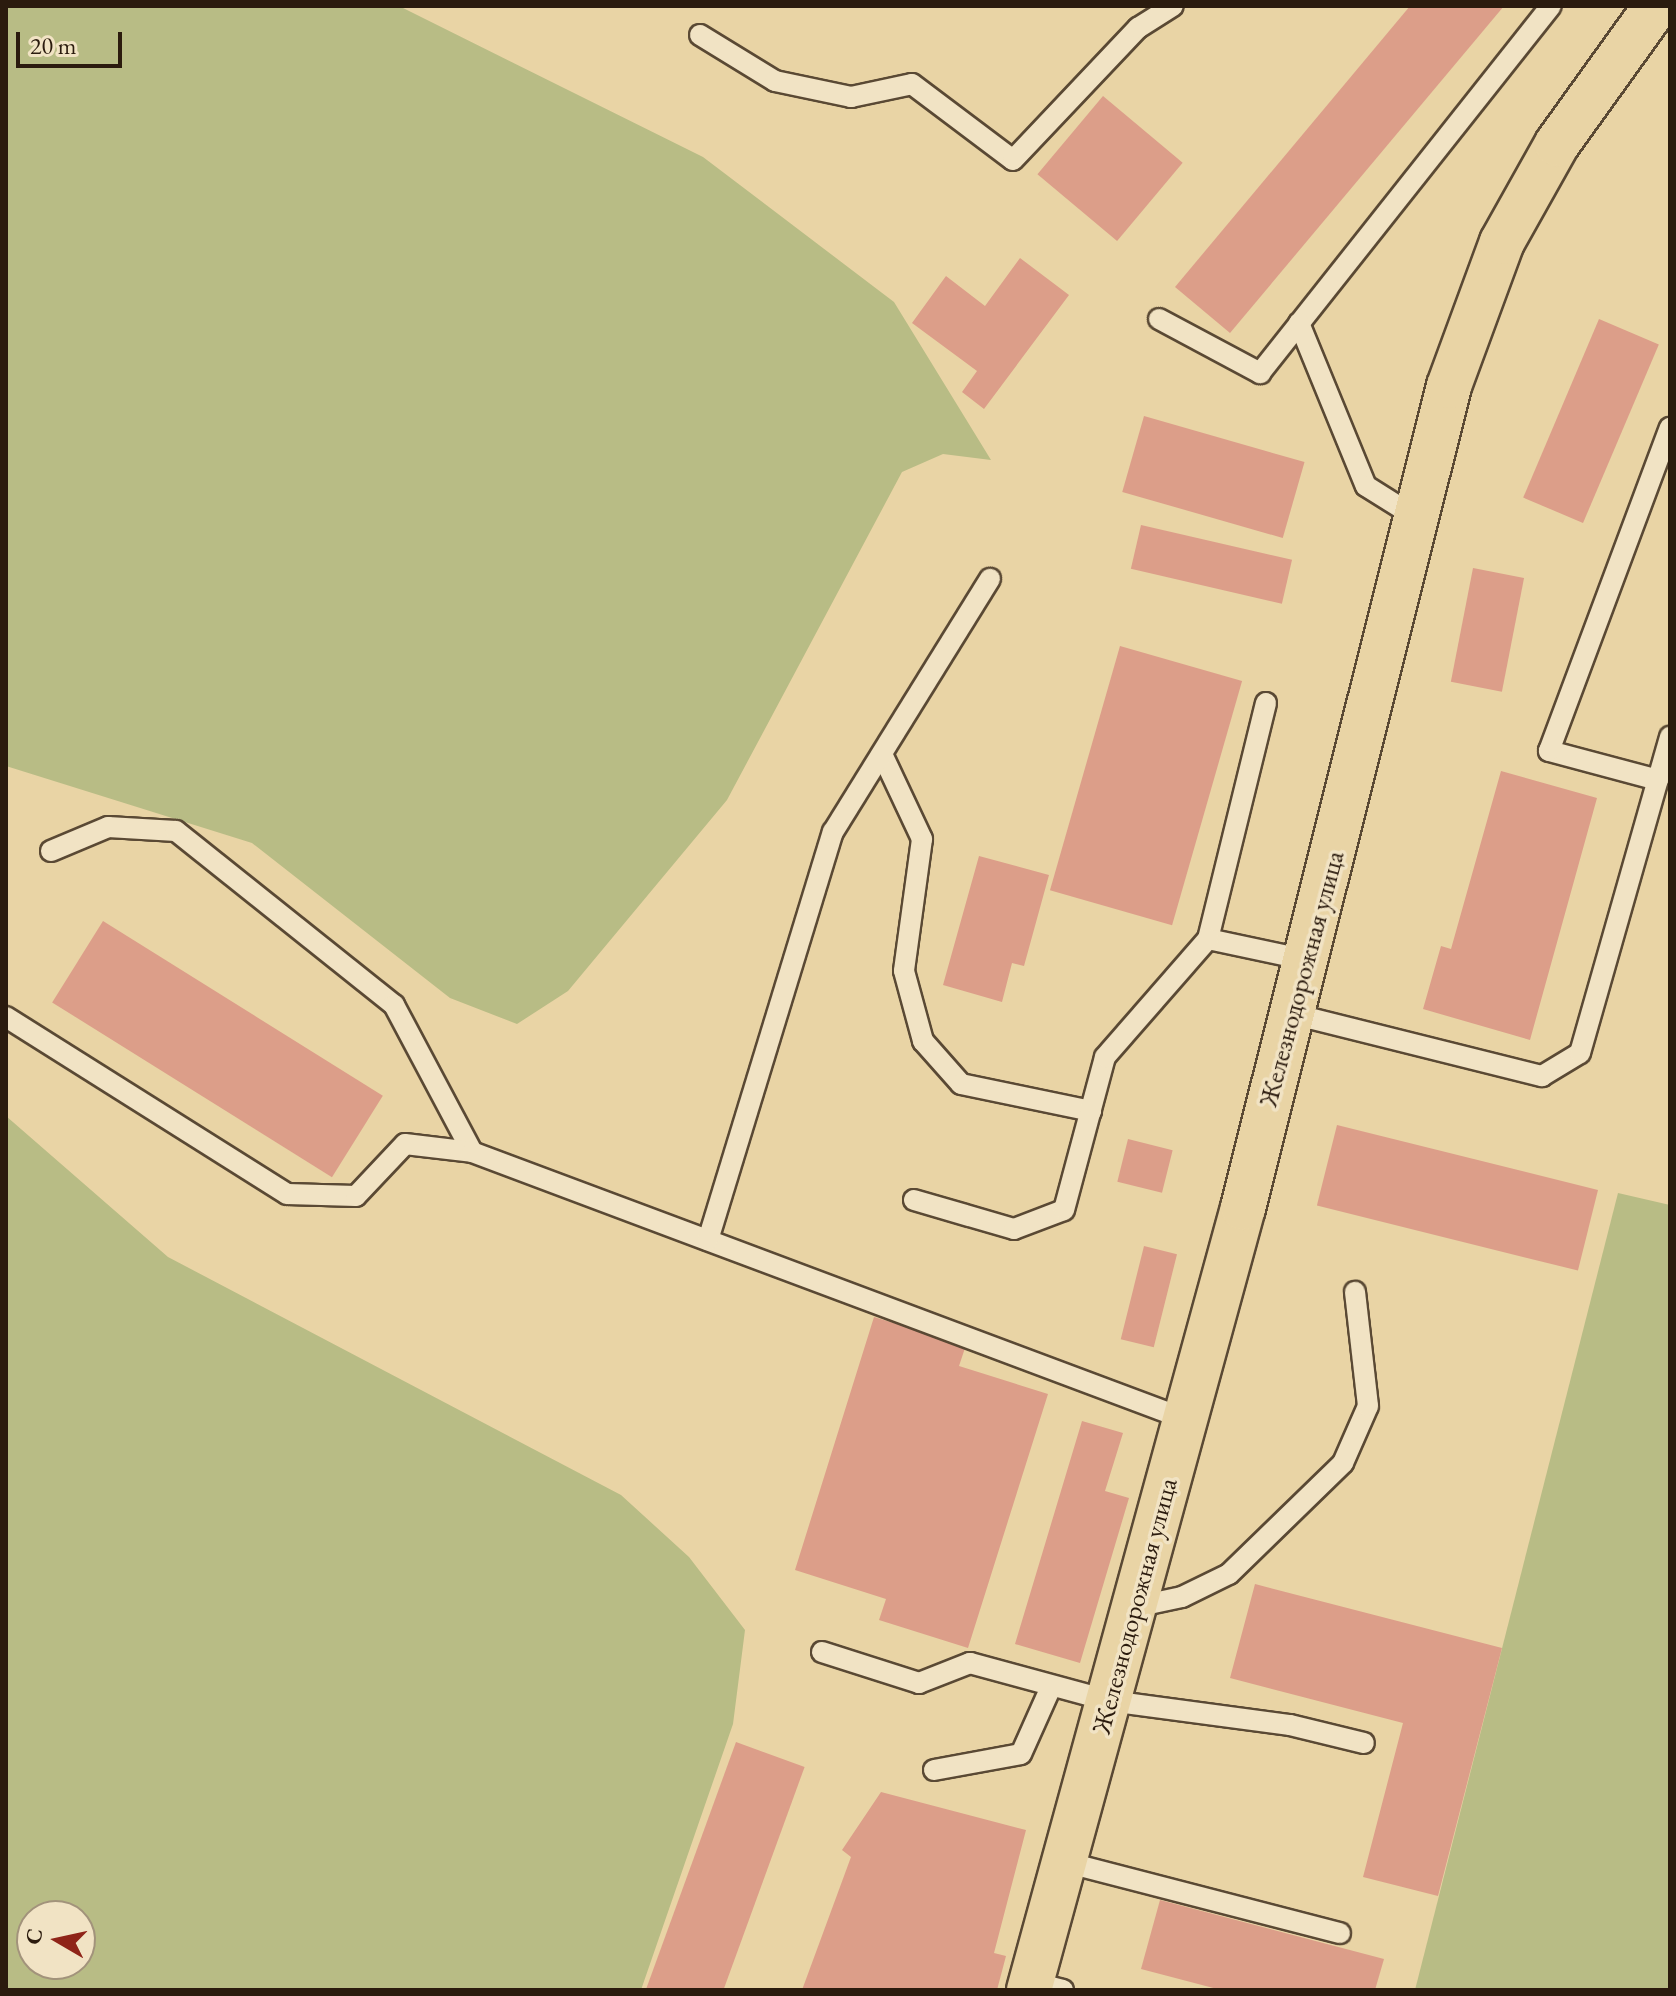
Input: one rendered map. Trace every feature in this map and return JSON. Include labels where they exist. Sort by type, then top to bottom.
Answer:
[{"type":"highway","name":"Железнодорожная улица","points":[[1041,1987],[1065,1862],[1293,1014],[1449,386],[1502,242],[1557,144],[1656,6]]},
{"type":"lane","points":[[700,35],[775,81],[851,97],[912,84],[1013,160],[1138,28],[1173,6]]},
{"type":"lane","points":[[1159,319],[1260,373],[1551,6]]},
{"type":"lane","points":[[1299,323],[1366,486],[1417,518]]},
{"type":"lane","points":[[1658,780],[1549,751],[1670,428]]},
{"type":"lane","points":[[708,1240],[833,832],[990,579]]},
{"type":"lane","points":[[914,1200],[1014,1229],[1064,1210],[1105,1057],[1208,939],[1266,703]]},
{"type":"lane","points":[[1293,1014],[1542,1076],[1580,1053],[1670,737]]},
{"type":"lane","points":[[882,754],[922,839],[904,971],[923,1041],[961,1084],[1091,1111]]},
{"type":"lane","points":[[51,851],[108,827],[176,831],[394,1005],[472,1152]]},
{"type":"lane","points":[[1208,939],[1307,960]]},
{"type":"lane","points":[[6,1017],[287,1194],[356,1196],[405,1144],[472,1152],[1185,1419]]},
{"type":"lane","points":[[1135,1607],[1182,1597],[1229,1574],[1343,1463],[1368,1406],[1355,1292]]},
{"type":"lane","points":[[822,1652],[919,1683],[970,1663],[1110,1701],[1290,1725],[1364,1743]]},
{"type":"lane","points":[[934,1770],[1021,1754],[1051,1687]]},
{"type":"lane","points":[[1065,1862],[1340,1933]]},
{"type":"green space","points":[[6,6],[399,6],[703,157],[894,302],[991,460],[943,454],[902,472],[727,800],[568,991],[517,1024],[450,998],[252,843],[6,766]]},
{"type":"green space","points":[[6,1116],[168,1257],[621,1495],[689,1557],[745,1630],[733,1724],[641,1990],[6,1990]]},
{"type":"green space","points":[[1618,1193],[1670,1205],[1670,1990],[1415,1990]]},
{"type":"building","points":[[1410,6],[1504,6],[1230,333],[1175,287]]},
{"type":"building","points":[[1103,96],[1183,163],[1117,241],[1037,174]]},
{"type":"building","points":[[1020,258],[1069,295],[984,409],[962,392],[977,371],[912,323],[946,276],[985,306]]},
{"type":"building","points":[[1599,319],[1659,344],[1583,523],[1523,498]]},
{"type":"building","points":[[1144,416],[1305,462],[1283,538],[1122,492]]},
{"type":"building","points":[[1141,525],[1292,560],[1282,604],[1131,569]]},
{"type":"building","points":[[1473,568],[1524,578],[1502,692],[1451,682]]},
{"type":"building","points":[[1120,646],[1242,681],[1172,925],[1050,890]]},
{"type":"building","points":[[1501,771],[1597,798],[1530,1040],[1423,1009],[1441,946],[1451,949]]},
{"type":"building","points":[[979,856],[1049,875],[1024,966],[1012,963],[1002,1002],[943,985]]},
{"type":"building","points":[[103,921],[383,1096],[332,1177],[52,1002]]},
{"type":"building","points":[[1337,1125],[1598,1190],[1578,1271],[1317,1206]]},
{"type":"building","points":[[1128,1139],[1173,1150],[1162,1193],[1117,1182]]},
{"type":"building","points":[[1144,1246],[1177,1254],[1154,1347],[1121,1339]]},
{"type":"building","points":[[874,1317],[966,1345],[959,1366],[1048,1394],[968,1648],[879,1620],[886,1599],[795,1570]]},
{"type":"building","points":[[1082,1421],[1123,1433],[1105,1491],[1129,1498],[1080,1663],[1015,1644]]},
{"type":"building","points":[[1255,1584],[1502,1648],[1438,1896],[1363,1877],[1403,1723],[1230,1678]]},
{"type":"building","points":[[736,1742],[805,1767],[723,1990],[646,1989]]},
{"type":"building","points":[[881,1792],[1026,1830],[994,1953],[1006,1956],[997,1990],[802,1990],[851,1857],[842,1850]]},
{"type":"building","points":[[1160,1900],[1384,1959],[1375,1990],[1221,1990],[1141,1969]]}]
